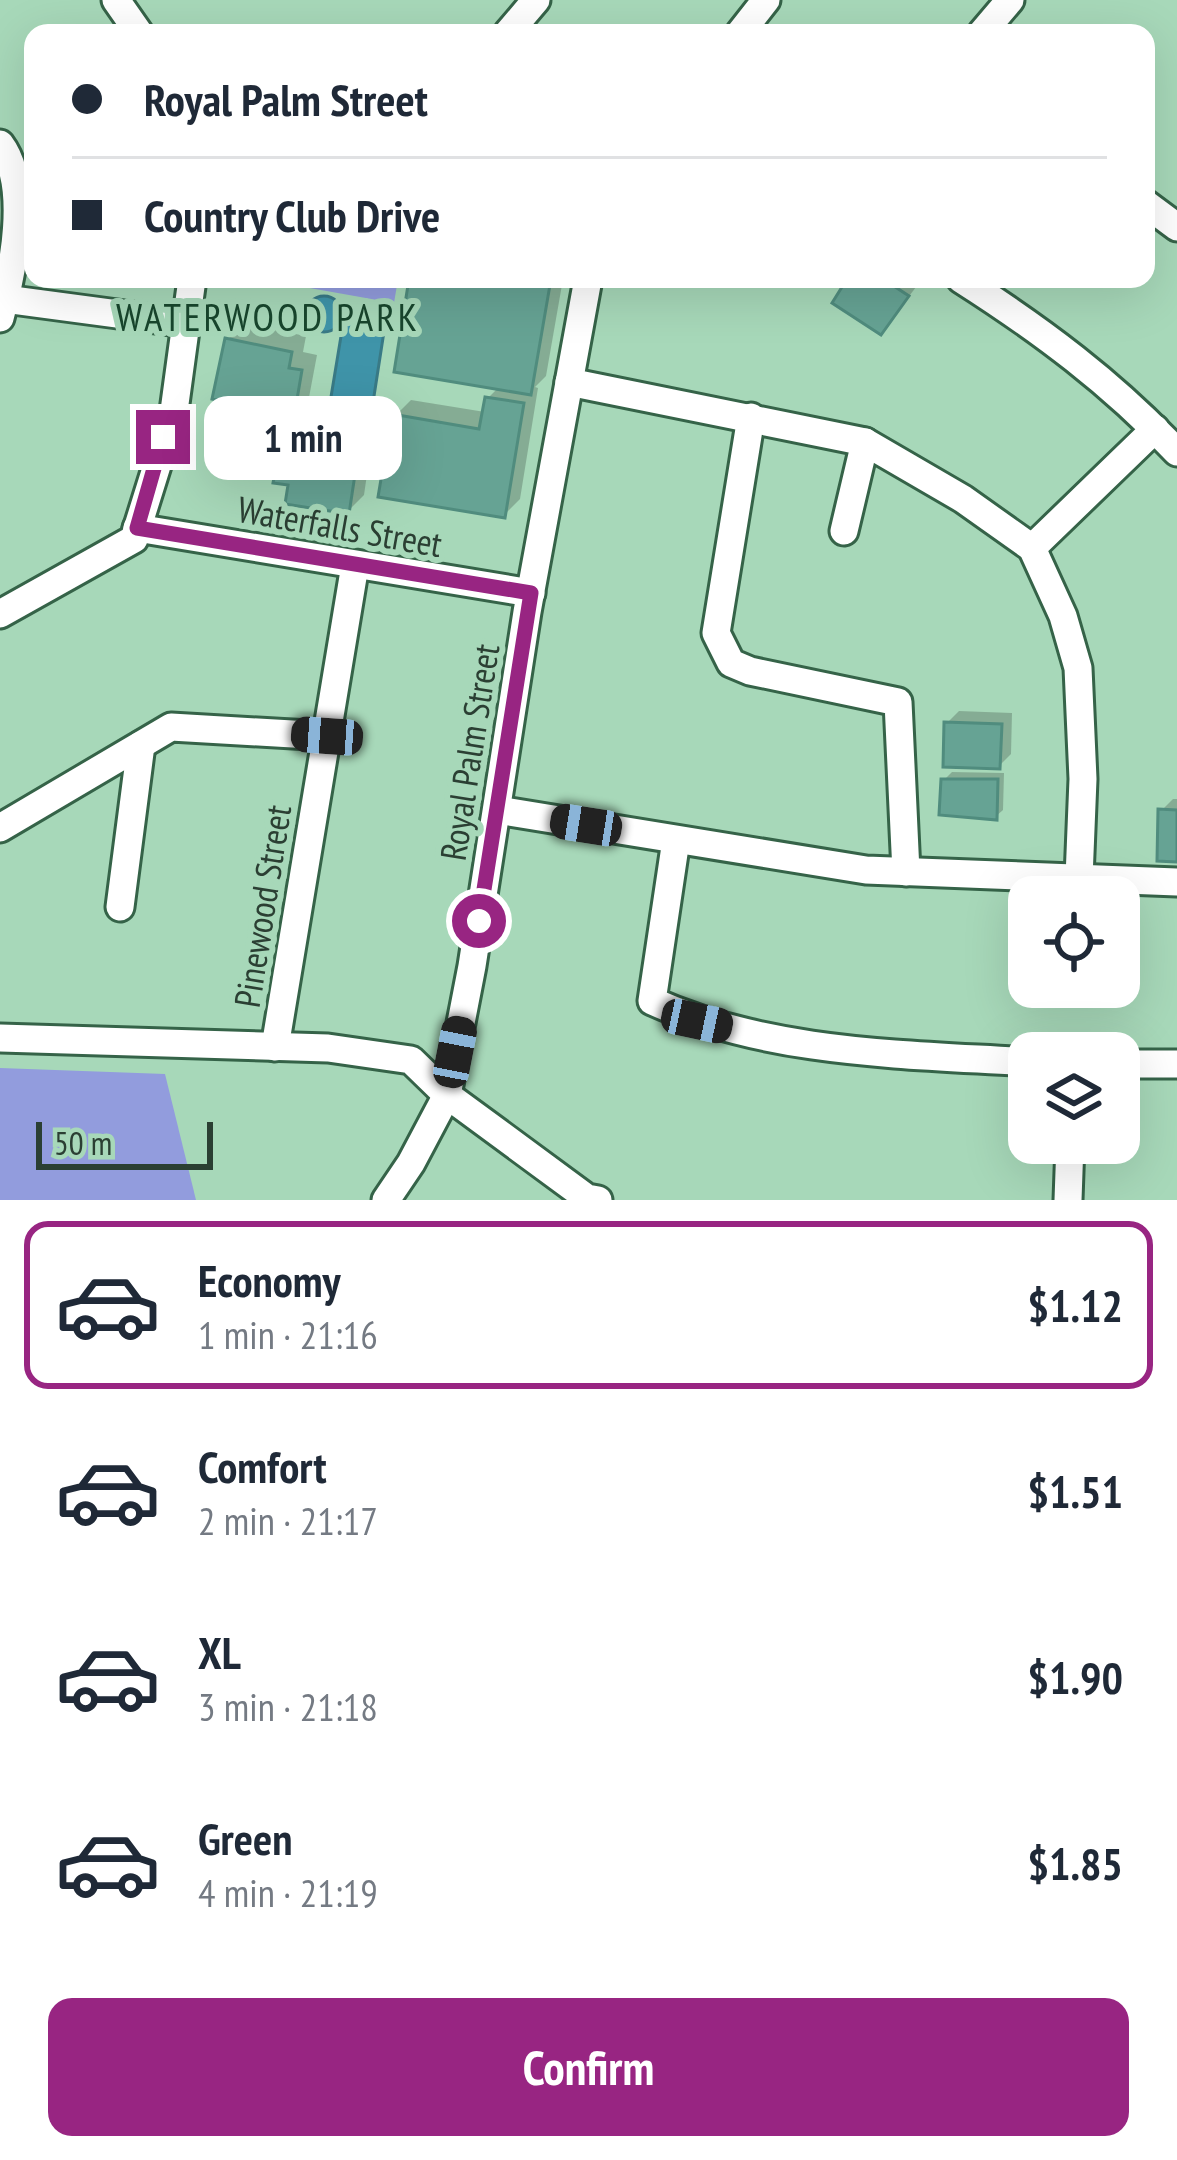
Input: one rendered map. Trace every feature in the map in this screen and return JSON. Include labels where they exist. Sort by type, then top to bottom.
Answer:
[{"type":"street","points":[[516,24],[536,0]]},
{"type":"street","points":[[747,24],[766,0]]},
{"type":"street","points":[[990,24],[1010,0]]},
{"type":"street","points":[[0,144],[14,162],[16,233],[3,308],[185,323]]},
{"type":"street","points":[[0,614],[134,539],[174,411],[191,288]]},
{"type":"street","name":"Royal Palm Street","points":[[386,1200],[412,1163],[447,1095],[586,288]]},
{"type":"street","points":[[975,288],[1128,399],[1177,452]]},
{"type":"street","points":[[569,382],[865,442],[963,499],[1032,548],[1063,616],[1078,668],[1083,779],[1079,876]]},
{"type":"street","points":[[752,417],[716,633],[731,663],[750,671],[910,694],[906,872]]},
{"type":"street","points":[[1032,548],[1155,429]]},
{"type":"street","points":[[844,531],[865,442]]},
{"type":"street","name":"Waterfalls Street","points":[[137,528],[531,593]]},
{"type":"street","name":"Pinewood Street","points":[[275,1047],[355,565]]},
{"type":"street","points":[[703,674],[726,655]]},
{"type":"street","points":[[194,699],[195,728]]},
{"type":"street","points":[[0,828],[171,727],[327,736]]},
{"type":"street","points":[[119,908],[141,745]]},
{"type":"street","points":[[497,810],[866,870],[1021,876]]},
{"type":"street","points":[[676,839],[641,1008],[834,1050],[1008,1061]]},
{"type":"street","points":[[1140,880],[1177,882]]},
{"type":"street","points":[[0,1038],[328,1048],[411,1060],[447,1095],[587,1198],[598,1200]]},
{"type":"street","points":[[1140,1064],[1177,1064]]},
{"type":"street","points":[[1068,1200],[1069,1164]]},
{"type":"shaded area","points":[[310,288],[396,288],[394,303]]},
{"type":"shaded area","points":[[324,296],[337,301],[342,314],[337,327],[324,332],[311,327],[306,314],[311,301]]},
{"type":"shaded area","points":[[344,318],[385,325],[372,409],[330,403]]},
{"type":"shaded area","points":[[0,1068],[165,1074],[196,1200],[0,1200]]},
{"type":"building","points":[[408,288],[549,288],[531,395],[394,372]]},
{"type":"building","points":[[841,288],[897,288],[909,296],[881,335],[832,303]]},
{"type":"building","points":[[225,338],[292,352],[289,368],[302,370],[293,423],[342,431],[339,445],[359,448],[349,514],[285,504],[288,485],[273,483],[283,429],[229,420],[232,403],[212,399]]},
{"type":"building","points":[[485,397],[524,403],[505,518],[378,497],[392,414],[479,429]]},
{"type":"building","points":[[944,722],[1002,724],[1000,769],[943,767]]},
{"type":"building","points":[[941,779],[998,779],[997,820],[939,815]]},
{"type":"building","points":[[1158,809],[1177,810],[1177,862],[1157,861]]},
{"type":"district","name":"WATERWOOD PARK","points":[[268,316]]},
{"type":"route","points":[[163,437],[137,528],[531,593],[479,921]]}]
